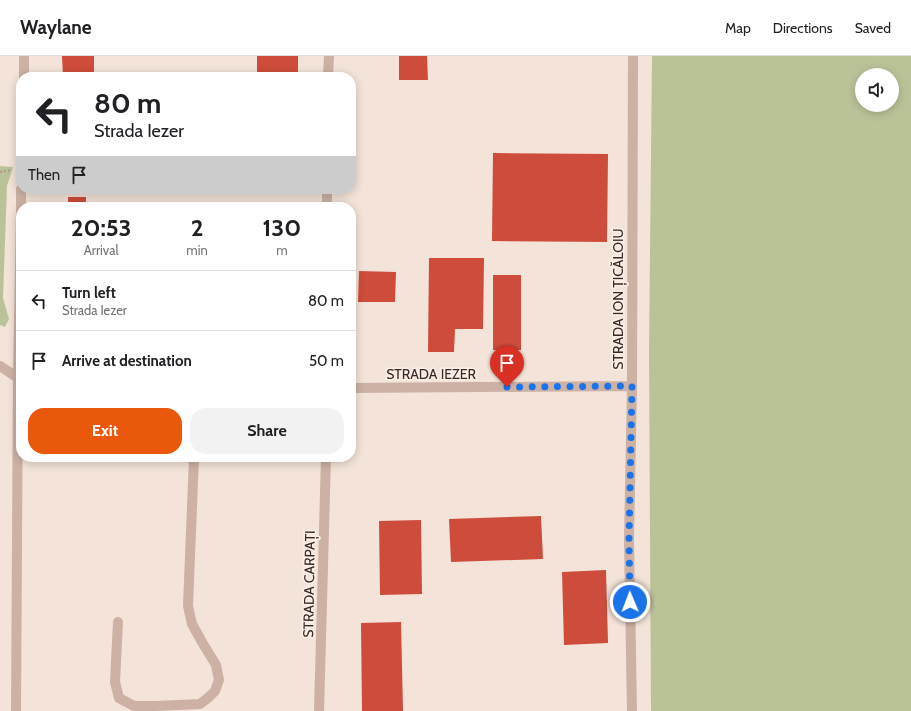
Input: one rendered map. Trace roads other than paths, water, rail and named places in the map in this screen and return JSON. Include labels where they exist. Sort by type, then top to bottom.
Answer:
[{"type":"street","points":[[24,56],[24,72]]},
{"type":"street","points":[[328,72],[329,56]]},
{"type":"street","name":"STRADA ION ȚICĂLOIU","points":[[632,711],[629,540],[632,386],[633,56]]},
{"type":"street","points":[[0,366],[16,376]]},
{"type":"street","name":"STRADA IEZER","points":[[356,388],[632,386]]},
{"type":"street","points":[[16,711],[18,462]]},
{"type":"street","points":[[118,622],[115,682],[119,698],[134,706],[156,709],[200,704],[214,691],[219,680],[216,665],[192,624],[188,606],[194,462]]},
{"type":"street","name":"STRADA CARPAȚI","points":[[319,711],[326,462]]}]
